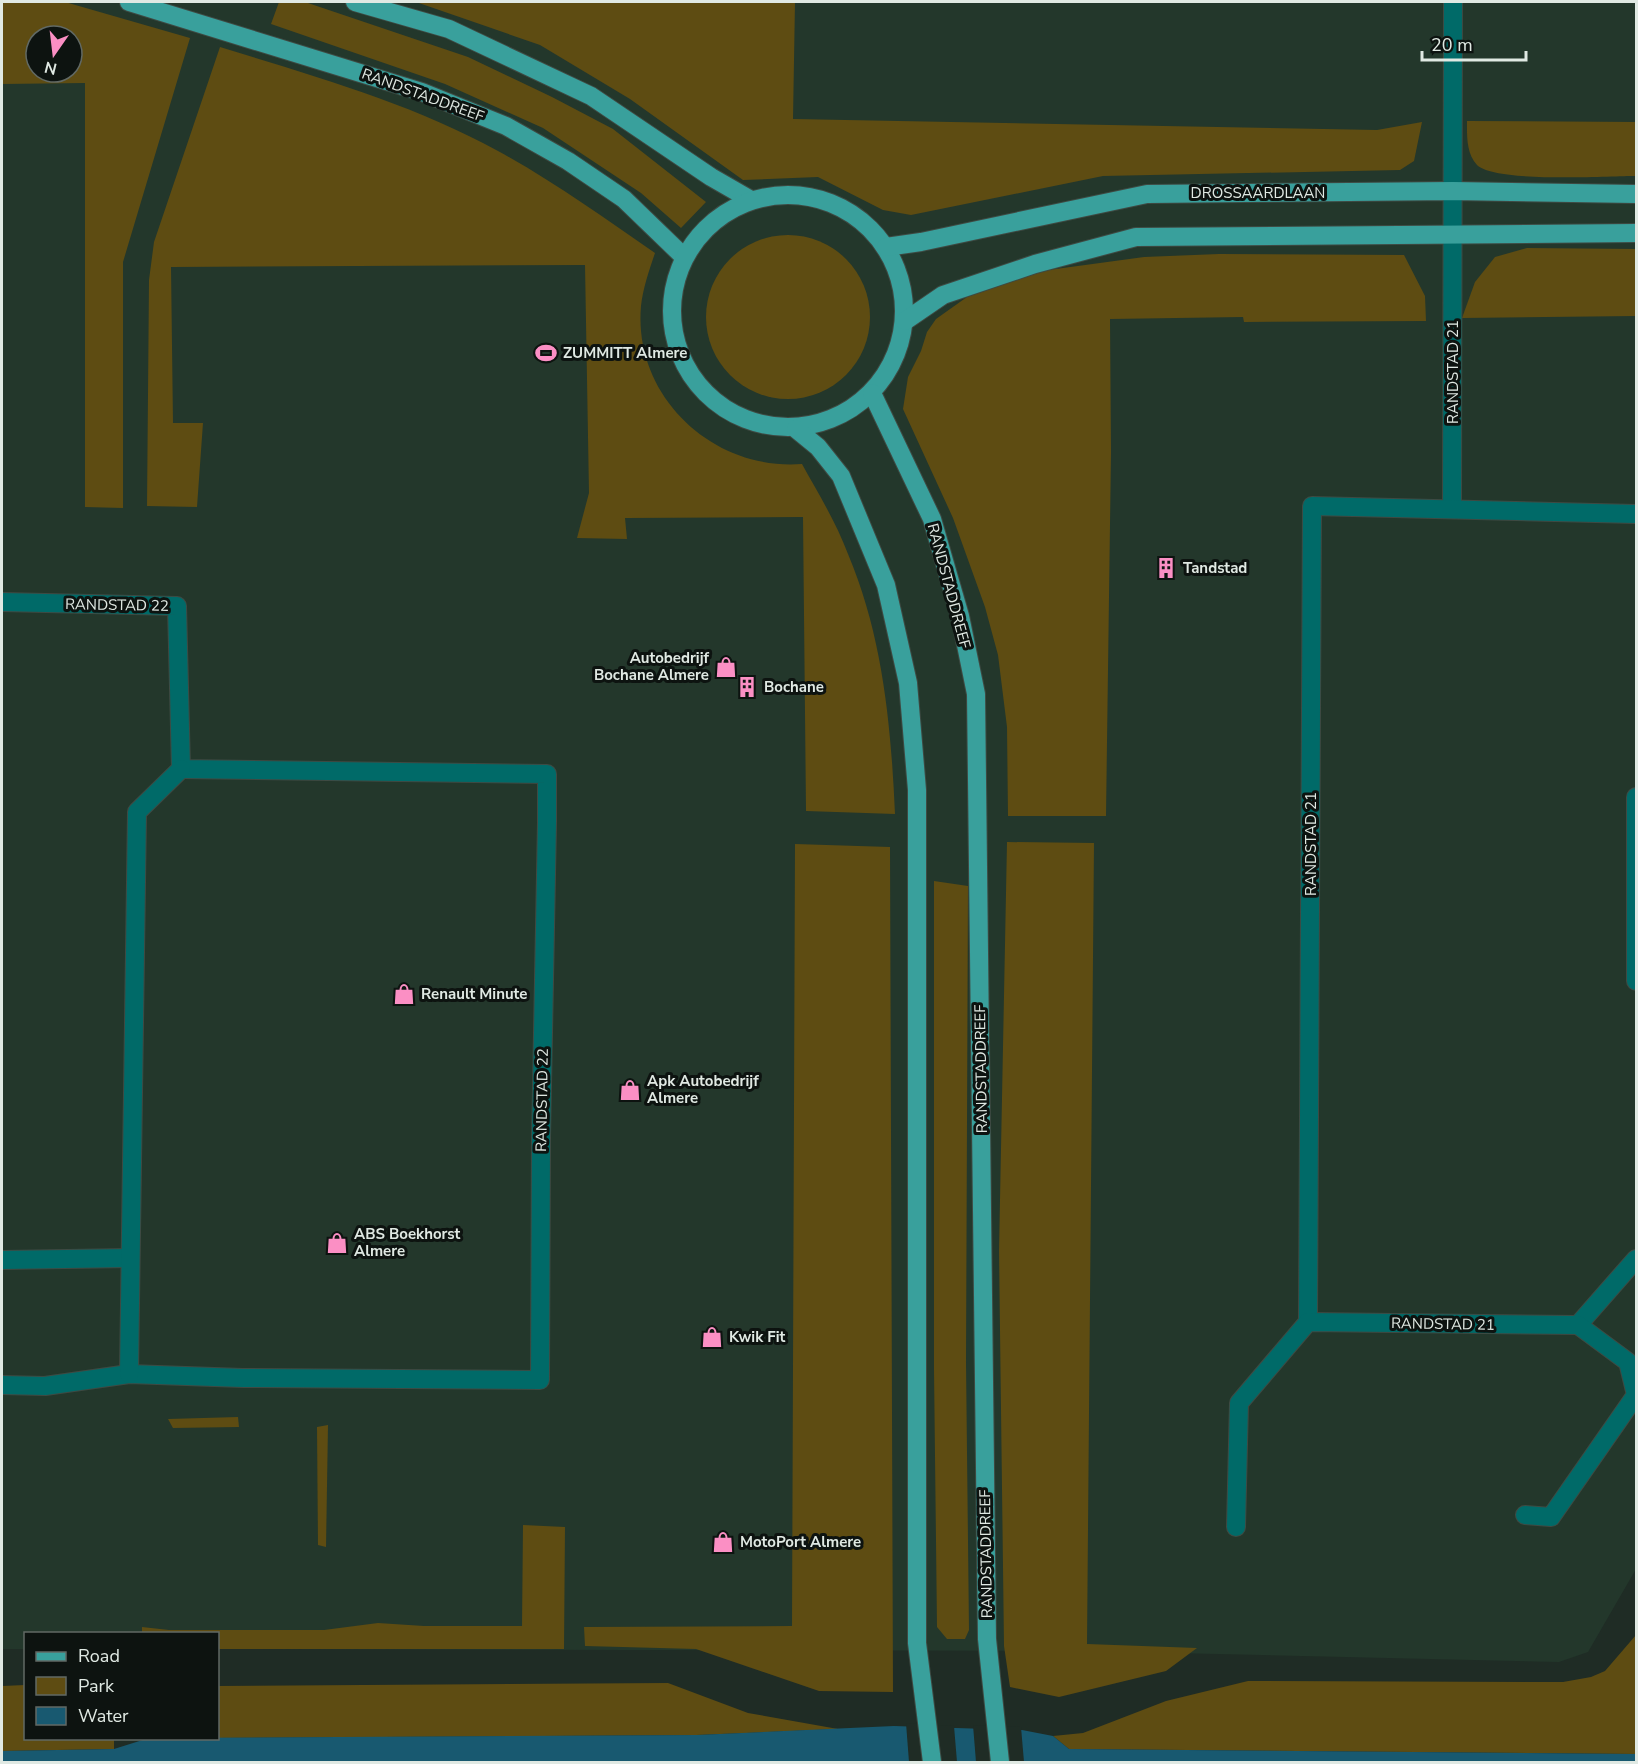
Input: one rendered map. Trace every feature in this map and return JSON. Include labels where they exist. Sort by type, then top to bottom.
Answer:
[{"type":"main road","name":"RANDSTADDREEF","points":[[129,2],[422,92],[506,126],[568,161],[624,199],[683,256]]},
{"type":"main road","points":[[355,2],[449,29],[591,96],[711,177],[751,200]]},
{"type":"main road","name":"DROSSAARDLAAN","points":[[886,247],[921,242],[1147,194],[1453,191],[1636,194]]},
{"type":"main road","points":[[807,196],[838,206],[862,221],[886,247],[902,282],[905,321],[903,338],[891,368],[872,393],[857,406],[833,420],[796,429],[744,420],[705,393],[681,360],[672,327],[671,299],[683,256],[698,235],[718,218],[751,200],[807,196]]},
{"type":"main road","points":[[905,321],[944,295],[1035,264],[1136,237],[1636,233]]},
{"type":"main road","name":"RANDSTADDREEF","points":[[872,393],[932,519],[960,616],[976,694],[987,1639],[1000,1762]]},
{"type":"main road","points":[[796,429],[818,447],[841,476],[886,585],[909,682],[917,790],[917,1643],[932,1762]]},
{"type":"street","name":"RANDSTAD 21","points":[[1452,509],[1453,2]]},
{"type":"street","name":"RANDSTAD 21","points":[[1578,1326],[1308,1322],[1312,506],[1636,514]]},
{"type":"street","name":"RANDSTAD 22","points":[[2,602],[177,606],[181,769],[547,774],[540,1380],[243,1378],[129,1374],[45,1386],[2,1385]]},
{"type":"street","points":[[129,1374],[137,812],[181,769]]},
{"type":"street","points":[[1636,797],[1636,981]]},
{"type":"street","points":[[2,1260],[130,1258]]},
{"type":"street","points":[[1525,1515],[1551,1517],[1636,1395],[1628,1362],[1578,1326],[1636,1259]]},
{"type":"street","points":[[1236,1527],[1239,1403],[1308,1322]]},
{"type":"shaded area","points":[[2,2],[1636,2],[1636,1569],[1588,1652],[1559,1662],[1087,1651],[219,1649],[219,1632],[24,1632],[24,1649],[2,1649]]},
{"type":"green space","points":[[2,2],[65,2],[190,38],[123,262],[123,508],[85,507],[84,24],[24,24],[24,84],[2,84]]},
{"type":"green space","points":[[279,2],[305,2],[468,57],[613,129],[706,202],[681,228],[641,193],[543,128],[445,84],[271,24]]},
{"type":"green space","points":[[416,2],[795,2],[793,119],[1377,130],[1422,122],[1414,161],[1400,170],[1103,176],[911,215],[883,210],[818,177],[743,180],[630,99],[540,45]]},
{"type":"green space","points":[[220,47],[362,92],[465,134],[539,175],[655,253],[642,299],[642,339],[650,370],[665,398],[685,422],[710,441],[739,455],[769,463],[802,464],[843,542],[860,585],[877,649],[888,715],[895,814],[806,811],[803,517],[625,518],[627,539],[577,538],[589,493],[585,265],[171,267],[173,423],[203,423],[197,507],[147,506],[149,280],[154,242]]},
{"type":"green space","points":[[1467,121],[1636,122],[1636,176],[1528,176],[1488,171],[1473,160],[1468,144]]},
{"type":"green space","points":[[788,235],[804,236],[820,241],[834,248],[846,259],[857,271],[864,285],[869,301],[869,333],[864,349],[857,363],[846,375],[834,386],[820,393],[804,398],[788,399],[772,398],[756,393],[742,386],[730,375],[719,363],[712,349],[707,333],[706,317],[707,301],[712,285],[719,271],[730,259],[742,248],[756,241],[772,236]]},
{"type":"green space","points":[[1527,248],[1636,249],[1636,316],[1462,318],[1475,282],[1495,257]]},
{"type":"green space","points":[[1219,254],[1404,255],[1425,296],[1426,321],[1244,322],[1243,317],[1110,319],[1111,452],[1106,816],[1008,816],[1007,727],[998,655],[985,607],[953,518],[903,409],[908,377],[921,351],[927,332],[936,319],[967,297],[1041,271],[1144,257]]},
{"type":"green space","points":[[1007,842],[1094,843],[1087,1644],[1197,1648],[1166,1671],[1059,1697],[1010,1687],[1004,1646],[999,1251]]},
{"type":"green space","points":[[795,844],[890,847],[893,1692],[819,1691],[696,1649],[585,1646],[584,1627],[792,1626]]},
{"type":"green space","points":[[934,881],[968,886],[966,1362],[969,1630],[965,1639],[947,1639],[937,1627],[934,1370]]},
{"type":"green space","points":[[238,1417],[239,1427],[173,1428],[168,1419]]},
{"type":"green space","points":[[328,1425],[326,1547],[318,1545],[317,1427]]},
{"type":"green space","points":[[523,1525],[565,1527],[564,1649],[219,1649],[219,1632],[142,1632],[142,1627],[169,1630],[324,1630],[378,1623],[424,1626],[522,1626]]},
{"type":"green space","points":[[1636,1635],[1636,1754],[1069,1749],[1053,1736],[1083,1733],[1166,1701],[1248,1681],[1563,1682],[1591,1677],[1605,1671]]},
{"type":"green space","points":[[668,1683],[748,1713],[838,1729],[697,1735],[219,1738],[219,1686]]},
{"type":"green space","points":[[24,1685],[24,1740],[114,1740],[114,1749],[2,1751],[2,1686]]},
{"type":"water","points":[[894,1726],[1022,1730],[1053,1736],[1069,1749],[1636,1754],[1636,1762],[2,1762],[2,1751],[114,1749],[143,1740],[697,1735]]},
{"type":"pier","points":[[906,1723],[954,1726],[957,1762],[909,1762]]},
{"type":"pier","points":[[973,1725],[1021,1727],[1024,1762],[976,1762]]},
{"type":"place","name":"ZUMMITT Almere","points":[[546,353]]},
{"type":"place","name":"Tandstad","points":[[1166,568]]},
{"type":"place","name":"Autobedrijf Bochane Almere","points":[[726,667]]},
{"type":"place","name":"Bochane","points":[[747,687]]},
{"type":"place","name":"Renault Minute","points":[[404,994]]},
{"type":"place","name":"Apk Autobedrijf Almere","points":[[630,1090]]},
{"type":"place","name":"ABS Boekhorst Almere","points":[[337,1243]]},
{"type":"place","name":"Kwik Fit","points":[[712,1337]]},
{"type":"place","name":"MotoPort Almere","points":[[723,1542]]}]
